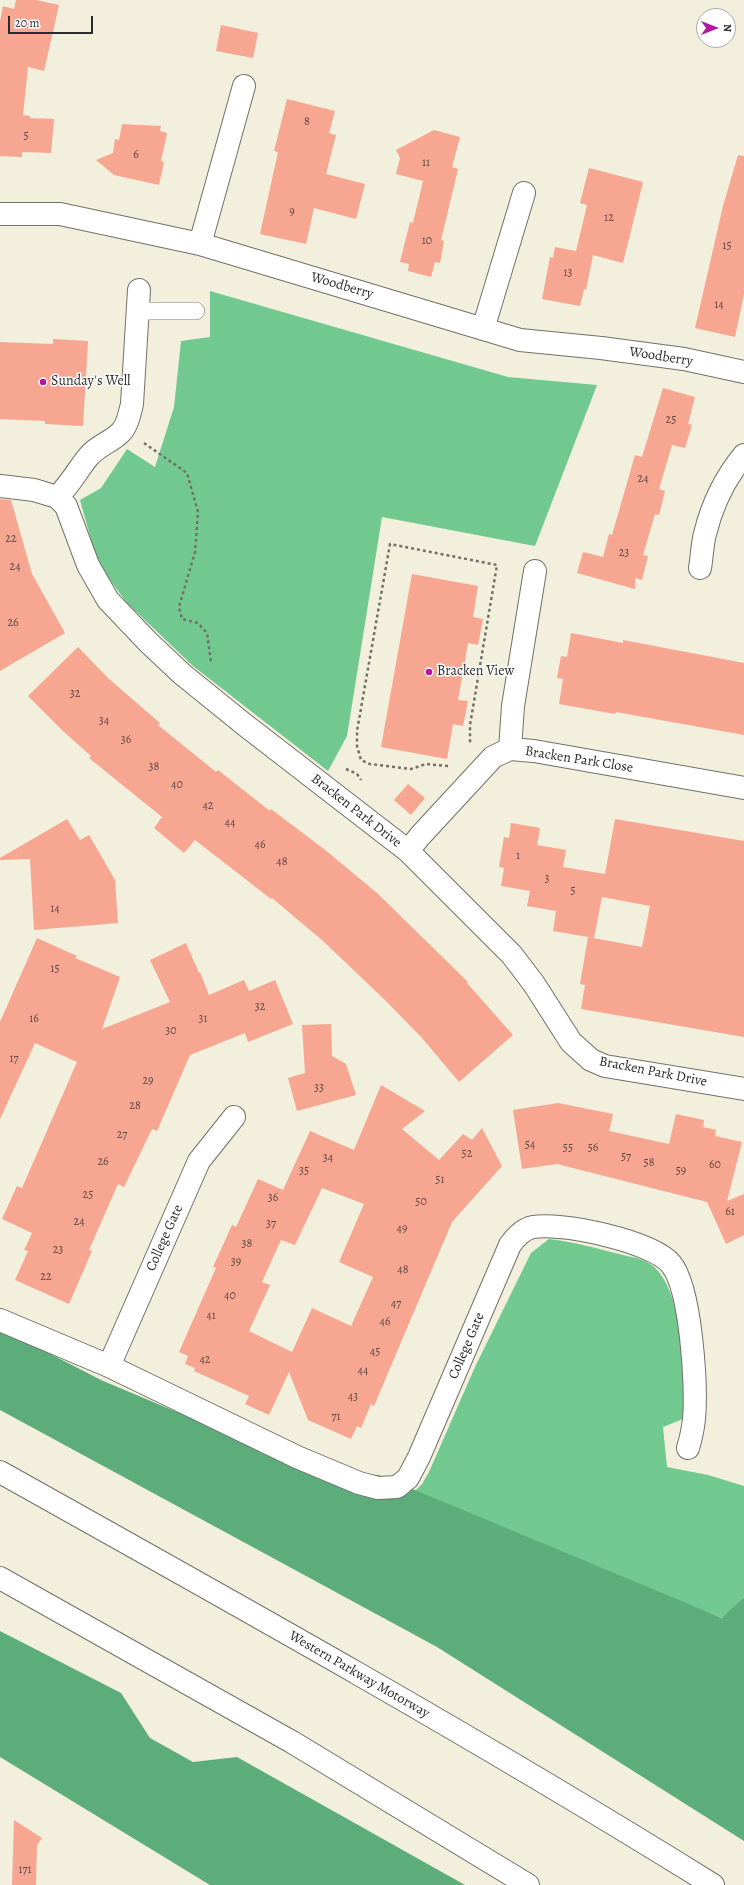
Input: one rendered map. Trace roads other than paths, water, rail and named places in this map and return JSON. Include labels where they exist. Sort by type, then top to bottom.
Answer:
[{"type":"main road","points":[[200,244],[244,86]]},
{"type":"main road","points":[[483,329],[524,192]]},
{"type":"main road","name":"Woodberry","points":[[0,214],[60,214],[200,244],[520,340],[600,348],[684,359],[744,372]]},
{"type":"main road","points":[[0,486],[34,490],[57,497],[67,488],[96,448],[122,432],[132,404],[139,300]]},
{"type":"main road","points":[[700,568],[704,535],[719,493],[732,470],[744,455]]},
{"type":"main road","name":"Bracken Park Drive","points":[[57,497],[66,506],[88,565],[108,600],[148,642],[182,674],[408,852],[512,955],[534,984],[571,1042],[591,1060],[605,1066],[744,1089]]},
{"type":"main road","points":[[510,749],[513,706],[534,572]]},
{"type":"main road","name":"Bracken Park Close","points":[[408,852],[420,836],[494,757],[510,749],[534,750],[744,788]]},
{"type":"main road","name":"College Gate","points":[[109,1366],[199,1161],[234,1117]]},
{"type":"main road","name":"College Gate","points":[[0,1320],[109,1366],[297,1457],[359,1483],[378,1488],[397,1487],[408,1478],[420,1457],[510,1245],[517,1236],[531,1227],[567,1227],[634,1243],[654,1251],[670,1263],[677,1274],[683,1291],[693,1369],[694,1418],[688,1448]]},
{"type":"main road","name":"Western Parkway Motorway","points":[[0,1472],[324,1653],[633,1835],[713,1885]]},
{"type":"main road","points":[[0,1578],[292,1742],[528,1885]]},
{"type":"lane","points":[[139,300],[196,311]]},
{"type":"place","name":"Sunday's Well","points":[[43,382]]},
{"type":"place","name":"Bracken View","points":[[429,672]]}]
